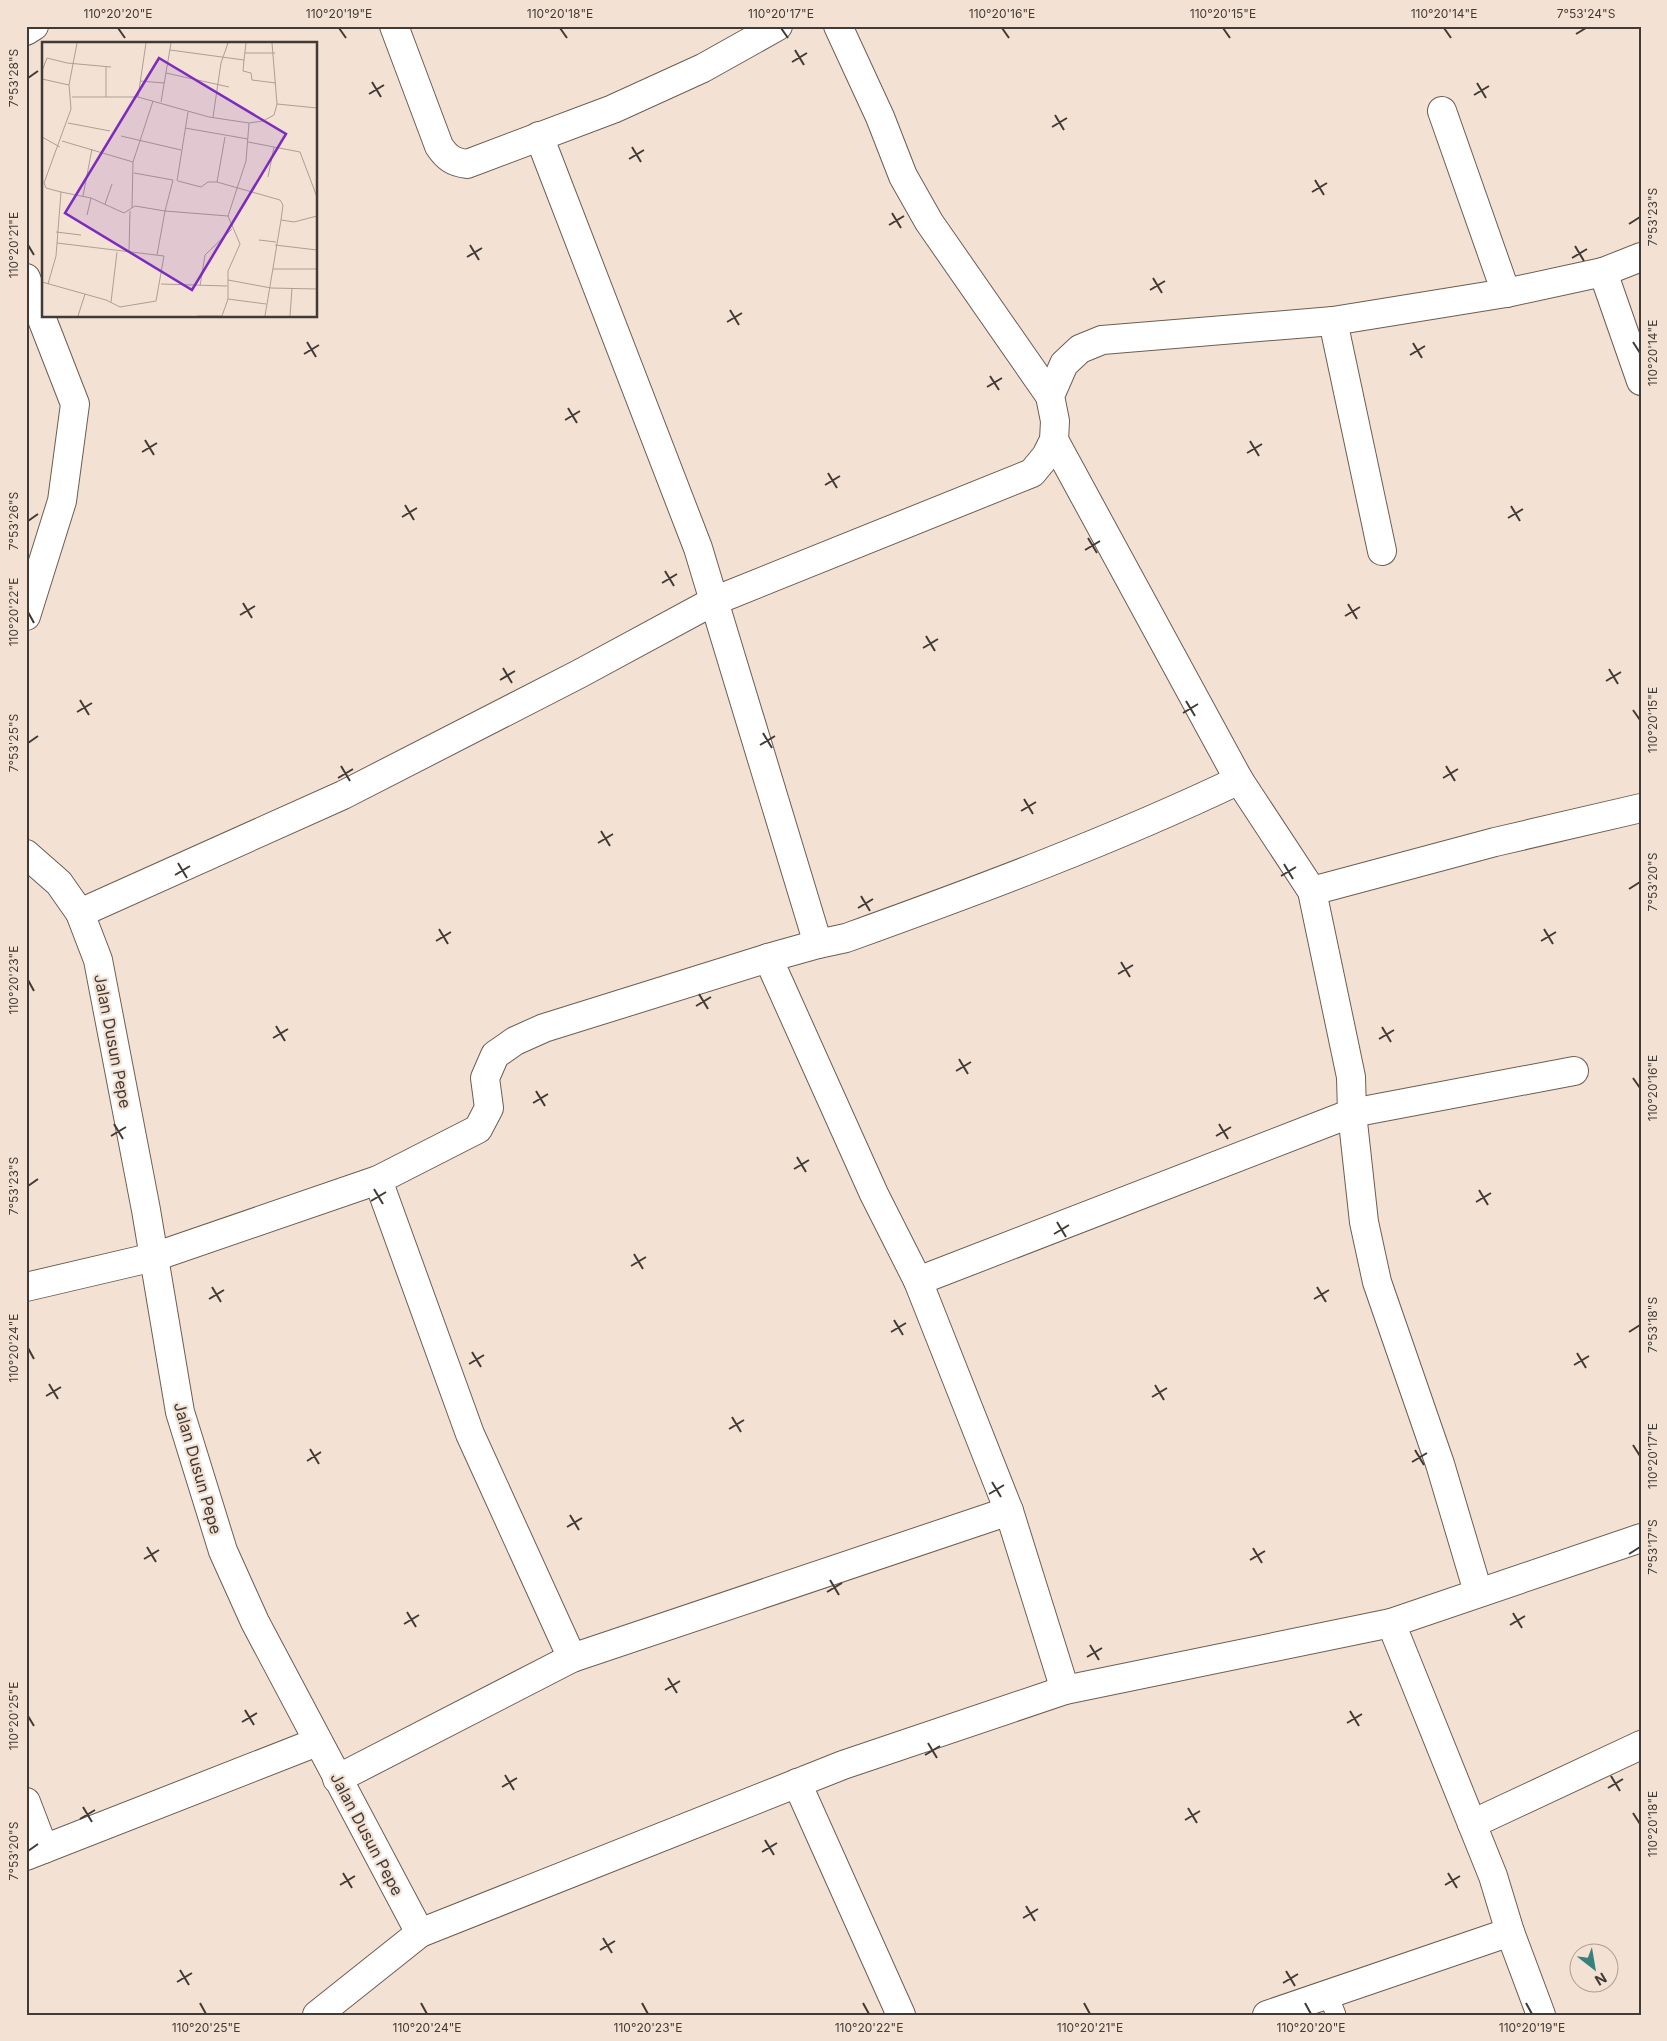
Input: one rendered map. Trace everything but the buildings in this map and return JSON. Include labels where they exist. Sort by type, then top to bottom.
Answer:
[{"type":"street","points":[[26,31],[34,26]]},
{"type":"street","points":[[394,26],[439,146],[455,163],[467,164],[613,109],[703,68],[778,26]]},
{"type":"street","points":[[80,914],[343,795],[571,679],[714,601],[1032,473],[1046,456],[1054,440],[1055,421],[1050,396],[929,222],[904,176],[838,26]]},
{"type":"street","points":[[1442,111],[1506,294]]},
{"type":"street","points":[[539,136],[698,548],[818,944]]},
{"type":"street","points":[[1050,396],[1064,364],[1080,349],[1102,340],[1333,321],[1506,294],[1602,272],[1641,257]]},
{"type":"street","points":[[1602,272],[1641,381]]},
{"type":"street","points":[[26,278],[75,404],[62,501],[26,616]]},
{"type":"street","points":[[1333,321],[1382,551]]},
{"type":"street","points":[[1054,440],[1239,780],[1312,891],[1351,1077],[1352,1113],[1364,1222],[1377,1282],[1440,1464],[1478,1592]]},
{"type":"street","points":[[26,1287],[154,1257],[378,1180],[478,1129],[489,1108],[485,1078],[494,1055],[514,1041],[544,1028],[768,958],[846,938],[1004,881],[1162,815],[1239,780]]},
{"type":"street","points":[[1312,891],[1495,842],[1641,808]]},
{"type":"street","name":"Jalan Dusun Pepe","points":[[26,854],[59,883],[80,914],[98,960],[154,1257],[180,1412],[222,1551],[255,1622],[420,1933]]},
{"type":"street","points":[[768,958],[874,1194],[918,1280],[1008,1511],[1065,1690]]},
{"type":"street","points":[[918,1280],[1352,1113],[1574,1071]]},
{"type":"street","points":[[378,1180],[470,1434],[572,1658]]},
{"type":"street","points":[[337,1779],[572,1658],[1008,1511]]},
{"type":"street","points":[[316,2015],[420,1933],[843,1765],[1065,1690],[1391,1623],[1478,1592],[1641,1539]]},
{"type":"street","points":[[1391,1623],[1493,1876],[1510,1932],[1541,2015]]},
{"type":"street","points":[[26,1802],[35,1852],[318,1742]]},
{"type":"street","points":[[1472,1824],[1641,1745]]},
{"type":"street","points":[[797,1783],[901,2015]]},
{"type":"street","points":[[1267,2015],[1332,2004],[1510,1932]]}]
